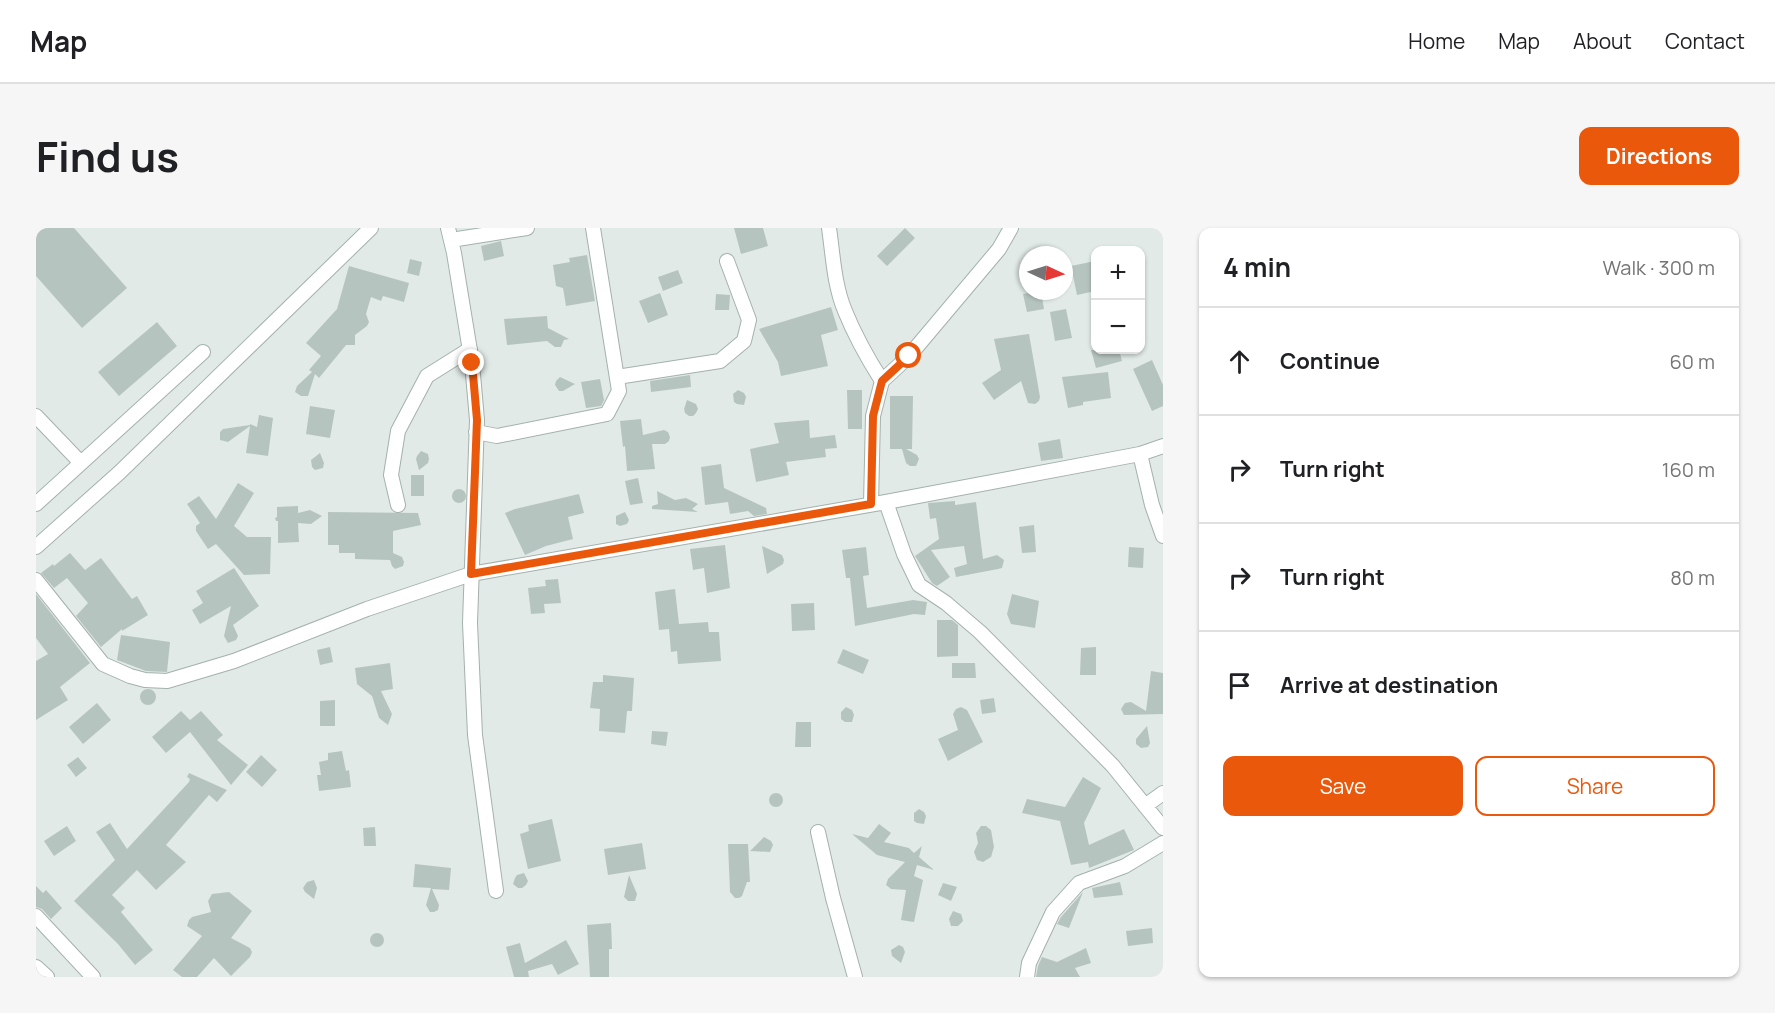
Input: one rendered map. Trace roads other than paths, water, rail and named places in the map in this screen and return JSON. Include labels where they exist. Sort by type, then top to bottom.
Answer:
[{"type":"street","points":[[36,547],[120,472],[371,228]]},
{"type":"street","points":[[496,891],[475,735],[470,623],[477,420],[457,233],[527,228]]},
{"type":"street","points":[[476,432],[497,436],[607,414],[619,391],[593,228]]},
{"type":"street","points":[[829,228],[834,270],[844,309],[861,347],[882,381]]},
{"type":"street","points":[[1011,228],[999,249],[909,356],[882,381],[873,416],[878,503],[919,585],[946,603],[980,632],[1113,766],[1163,828]]},
{"type":"street","points":[[617,377],[720,361],[744,340],[749,320],[727,261]]},
{"type":"street","points":[[398,505],[391,475],[398,431],[427,376],[470,349]]},
{"type":"street","points":[[36,504],[203,352]]},
{"type":"street","points":[[36,416],[81,463]]},
{"type":"street","points":[[36,580],[103,664],[145,680],[167,681],[234,661],[367,609],[471,574],[878,503],[1140,454],[1163,446]]},
{"type":"street","points":[[1140,454],[1152,505],[1163,536]]},
{"type":"street","points":[[1145,806],[1163,793]]},
{"type":"street","points":[[818,832],[855,977]]},
{"type":"street","points":[[1026,977],[1029,963],[1053,912],[1079,883],[1125,866],[1163,843]]},
{"type":"street","points":[[36,916],[93,977]]},
{"type":"street","points":[[36,968],[47,977]]}]
